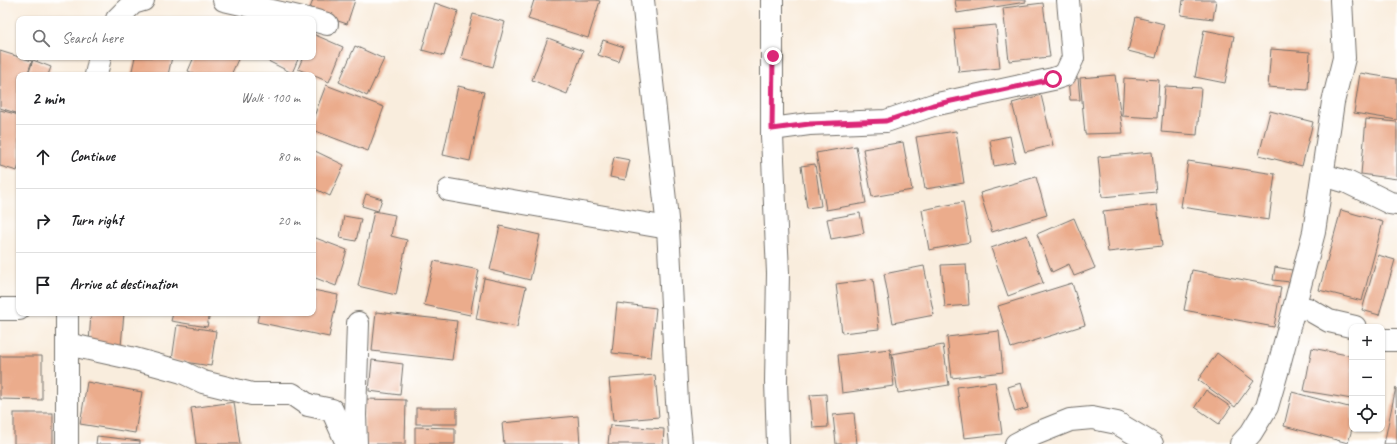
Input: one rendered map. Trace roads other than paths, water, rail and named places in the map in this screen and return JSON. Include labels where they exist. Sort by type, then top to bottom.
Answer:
[{"type":"street","points":[[120,16],[133,3],[143,0]]},
{"type":"street","points":[[224,0],[294,16]]},
{"type":"street","points":[[643,0],[668,228],[680,444]]},
{"type":"street","points":[[772,0],[772,129],[778,273],[776,381],[778,444]]},
{"type":"street","points":[[772,129],[809,124],[886,121],[933,105],[1053,79],[1064,75],[1073,58],[1068,0]]},
{"type":"street","points":[[1241,444],[1251,433],[1267,407],[1314,232],[1333,102],[1344,58],[1341,0]]},
{"type":"street","points":[[97,72],[99,60]]},
{"type":"street","points":[[1323,175],[1347,182],[1390,203],[1397,204]]},
{"type":"street","points":[[449,190],[668,228]]},
{"type":"street","points":[[1294,308],[1308,309],[1329,321],[1349,326]]},
{"type":"street","points":[[0,309],[16,309]]},
{"type":"street","points":[[67,316],[67,444]]},
{"type":"street","points":[[356,444],[355,415],[358,323]]},
{"type":"street","points":[[1385,340],[1397,340]]},
{"type":"street","points":[[67,344],[162,366],[182,372],[203,382],[252,394],[292,394],[308,405],[332,410],[345,440],[353,444]]},
{"type":"street","points":[[1016,444],[1035,434],[1070,420],[1092,418],[1117,423],[1152,444]]}]
